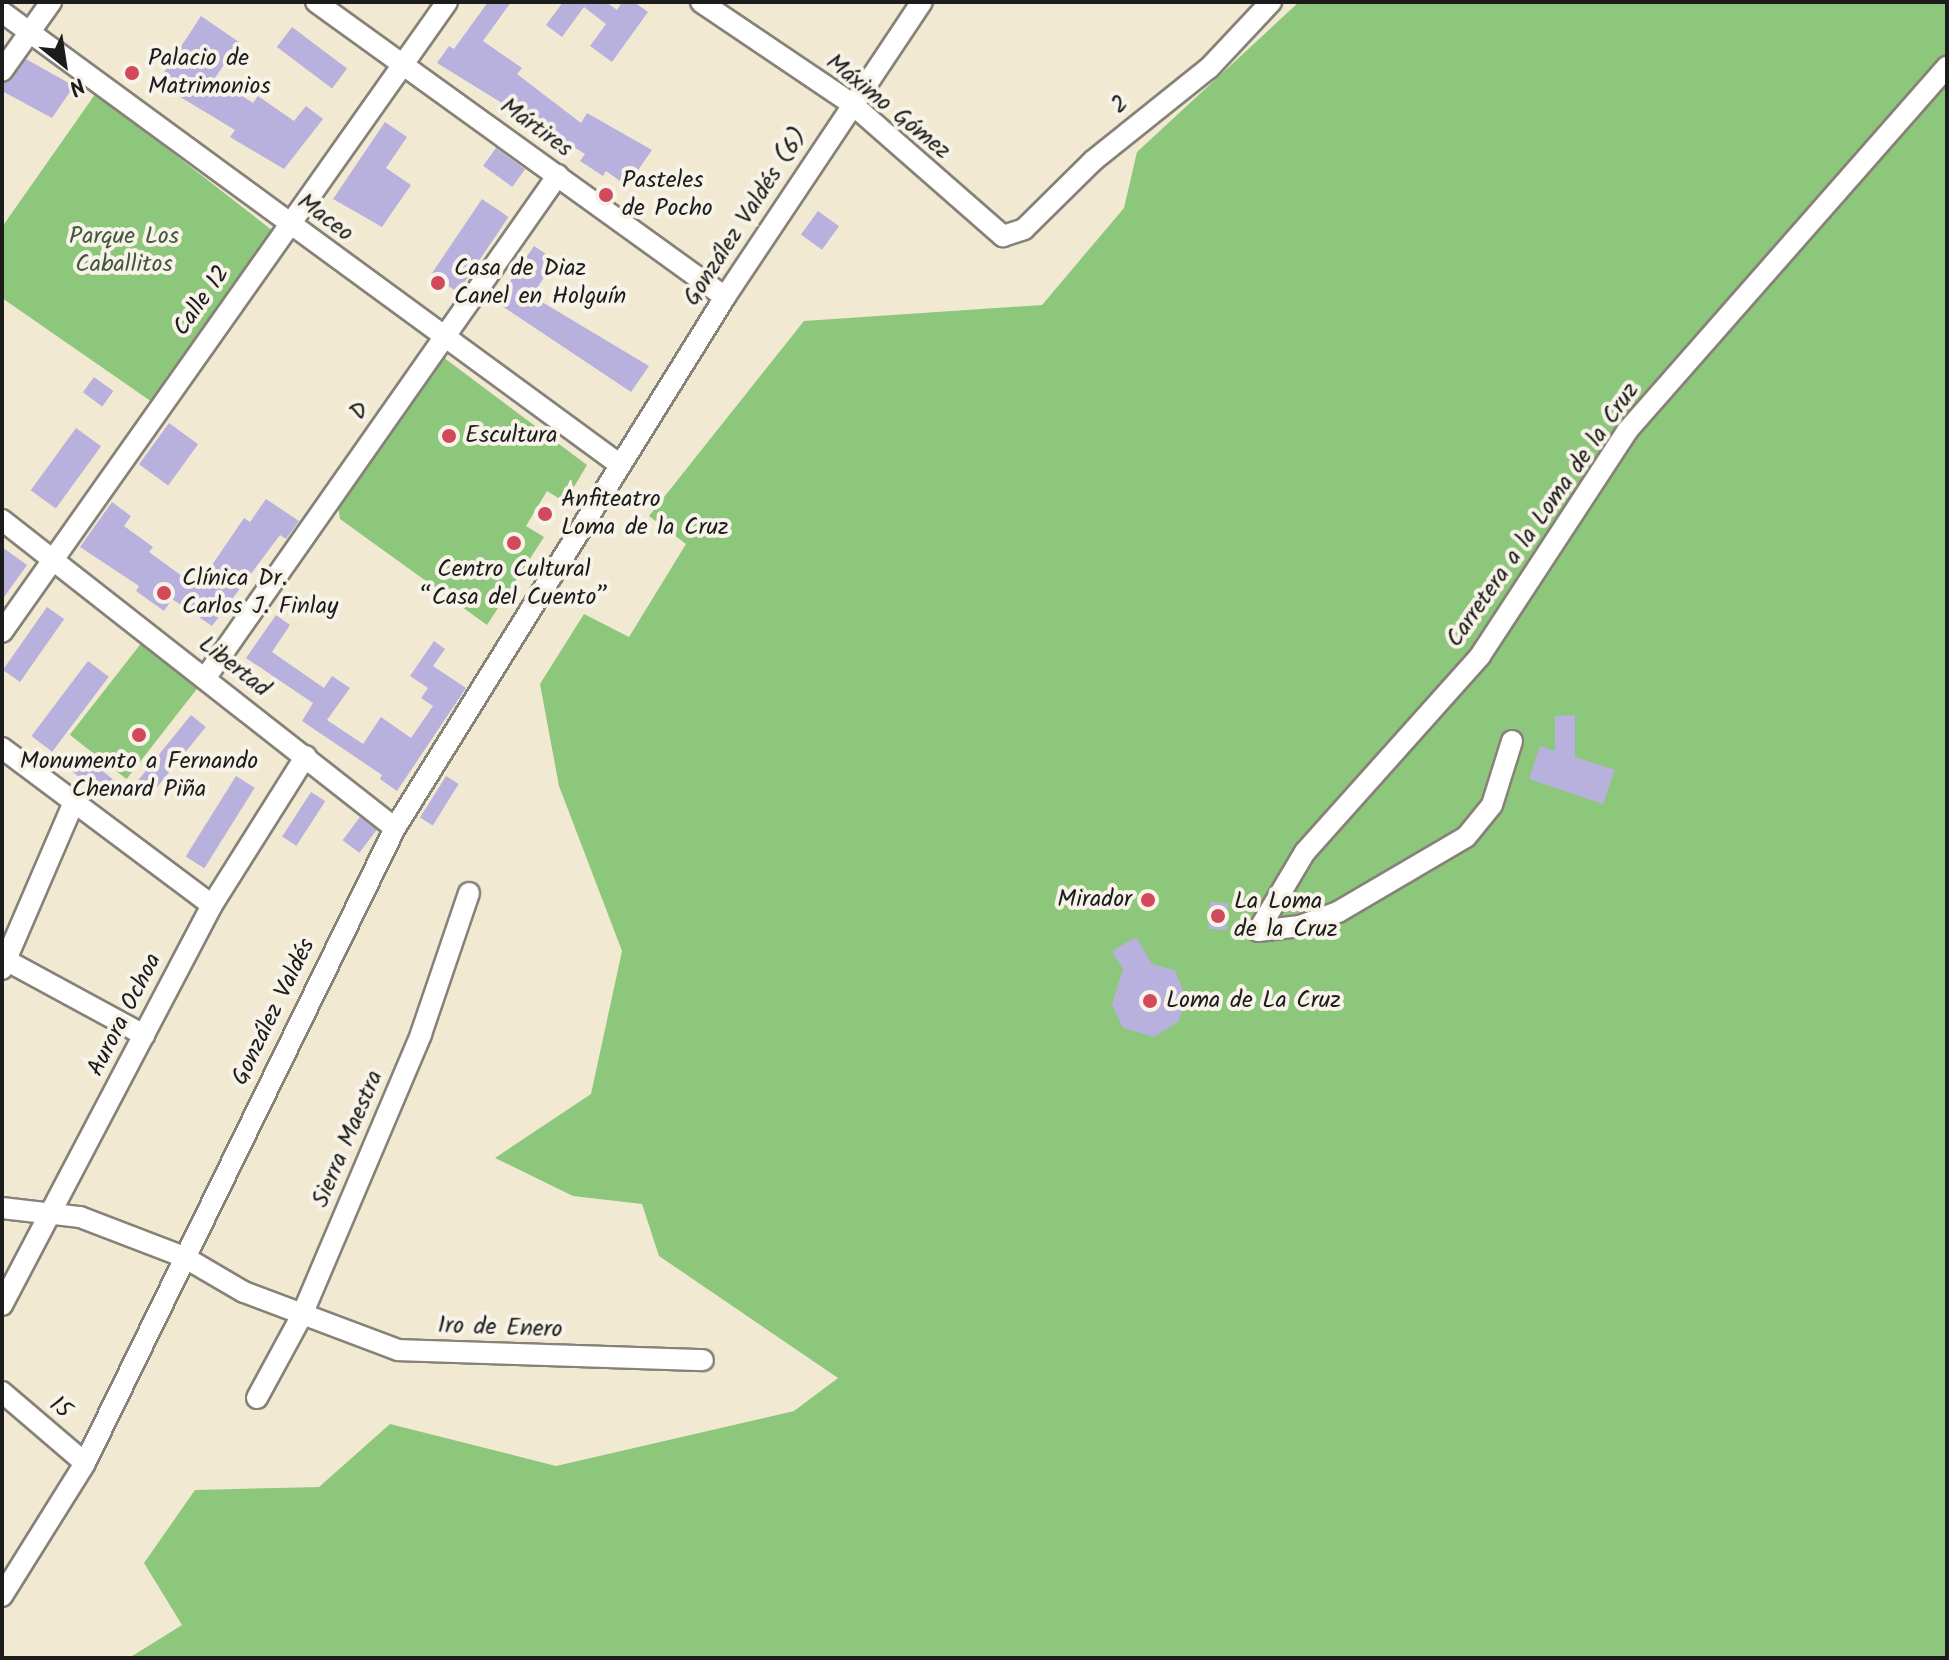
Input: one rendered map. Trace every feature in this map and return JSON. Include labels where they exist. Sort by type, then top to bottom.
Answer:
[{"type":"street","points":[[2,71],[51,2]]},
{"type":"street","name":"Mártires","points":[[316,2],[725,297]]},
{"type":"street","name":"Calle 12","points":[[2,632],[447,2]]},
{"type":"street","name":"Máximo Gómez","points":[[701,2],[852,104],[996,232]]},
{"type":"street","name":"González Valdés (6)","points":[[619,464],[725,297],[922,2]]},
{"type":"street","name":"2","points":[[996,232],[1009,236],[1024,229],[1094,160],[1209,68],[1271,2]]},
{"type":"street","name":"Maceo","points":[[2,12],[619,464]]},
{"type":"street","name":"Carretera a la Loma de la Cruz","points":[[1512,741],[1492,805],[1466,837],[1338,912],[1300,926],[1258,931],[1305,852],[1480,656],[1627,431],[1947,67]]},
{"type":"street","name":"D","points":[[206,677],[558,175]]},
{"type":"street","name":"González Valdés","points":[[4,1589],[85,1463],[166,1304],[184,1257],[395,828],[619,464]]},
{"type":"street","name":"Libertad","points":[[2,520],[395,828]]},
{"type":"street","points":[[2,748],[212,905]]},
{"type":"street","name":"Aurora Ochoa","points":[[2,1305],[51,1217],[212,905],[306,756]]},
{"type":"street","points":[[74,802],[3,962],[144,1035]]},
{"type":"street","name":"Sierra Maestra","points":[[257,1398],[302,1315],[421,1034],[469,893]]},
{"type":"street","name":"1ro de Enero","points":[[2,1208],[51,1217],[80,1217],[184,1257],[244,1292],[398,1350],[703,1360]]},
{"type":"street","name":"15","points":[[2,1392],[85,1463]]},
{"type":"green space","points":[[1299,2],[1947,2],[1947,1658],[129,1658],[182,1625],[144,1563],[195,1490],[319,1487],[390,1424],[556,1466],[794,1411],[838,1378],[659,1256],[642,1204],[573,1196],[495,1158],[591,1094],[622,951],[559,786],[540,684],[584,614],[629,637],[686,544],[649,516],[804,321],[1042,305],[1124,208],[1137,152]]},
{"type":"green space","name":"Parque Los Caballitos","points":[[96,93],[273,231],[152,402],[2,298],[2,227]]},
{"type":"green space","points":[[443,357],[587,465],[565,502],[547,491],[526,526],[544,537],[487,625],[340,519],[337,498]]},
{"type":"green space","points":[[143,641],[200,685],[126,779],[70,735]]},
{"type":"building","points":[[488,2],[511,2],[483,41],[522,68],[517,74],[581,123],[587,113],[652,150],[627,186],[606,171],[603,176],[580,161],[585,154],[437,63],[449,46],[454,49]]},
{"type":"building","points":[[563,2],[606,2],[617,10],[622,2],[634,2],[648,12],[612,62],[590,46],[606,24],[584,7],[562,37],[546,25]]},
{"type":"building","points":[[201,16],[239,42],[215,78],[253,103],[258,96],[294,121],[306,106],[323,119],[284,169],[230,137],[235,130],[157,83]]},
{"type":"building","points":[[292,27],[347,69],[332,88],[277,47]]},
{"type":"building","points":[[26,59],[74,86],[52,118],[2,91],[2,84]]},
{"type":"building","points":[[385,122],[407,137],[386,168],[411,185],[382,227],[333,199]]},
{"type":"building","points":[[496,148],[525,169],[512,187],[483,166]]},
{"type":"building","points":[[482,199],[509,217],[458,292],[431,274]]},
{"type":"building","points":[[818,211],[839,226],[822,250],[801,234]]},
{"type":"building","points":[[534,246],[555,260],[532,296],[649,366],[631,392],[496,302]]},
{"type":"building","points":[[94,377],[113,391],[102,406],[83,392]]},
{"type":"building","points":[[169,423],[198,444],[168,485],[139,464]]},
{"type":"building","points":[[76,428],[101,446],[56,509],[31,490]]},
{"type":"building","points":[[266,499],[299,521],[286,539],[280,535],[212,626],[172,599],[164,611],[136,591],[139,586],[80,547],[112,502],[131,516],[124,526],[153,547],[149,552],[197,587],[244,518],[250,522]]},
{"type":"building","points":[[2,547],[27,565],[2,600]]},
{"type":"building","points":[[47,607],[64,619],[20,682],[3,670]]},
{"type":"building","points":[[276,615],[290,625],[272,652],[324,688],[332,676],[350,688],[327,720],[363,744],[381,717],[411,738],[433,706],[421,698],[428,688],[410,676],[434,641],[445,649],[433,666],[466,688],[397,791],[380,779],[382,775],[302,721],[313,703],[246,658]]},
{"type":"building","points":[[88,661],[109,677],[52,752],[31,736]]},
{"type":"building","points":[[191,715],[206,727],[148,798],[133,786]]},
{"type":"building","points":[[1575,715],[1575,757],[1615,770],[1603,804],[1529,779],[1540,746],[1555,751],[1555,716]]},
{"type":"building","points":[[85,756],[118,784],[105,799],[72,771]]},
{"type":"building","points":[[236,776],[255,788],[204,868],[186,857]]},
{"type":"building","points":[[446,776],[459,784],[433,826],[420,818]]},
{"type":"building","points":[[311,792],[325,801],[296,846],[282,836]]},
{"type":"building","points":[[360,817],[377,830],[359,853],[343,840]]},
{"type":"building","name":"La Loma de la Cruz","points":[[1210,902],[1228,903],[1227,930],[1209,929]]},
{"type":"building","points":[[1136,937],[1152,964],[1175,970],[1186,998],[1179,1021],[1154,1037],[1123,1028],[1112,1005],[1123,969],[1112,951]]},
{"type":"place","name":"Palacio de Matrimonios","points":[[132,73]]},
{"type":"place","name":"Pasteles de Pocho","points":[[606,195]]},
{"type":"place","name":"Casa de Diaz Canel en Holguín","points":[[438,283]]},
{"type":"place","name":"Escultura","points":[[449,436]]},
{"type":"place","name":"Anfiteatro Loma de la Cruz","points":[[545,514]]},
{"type":"place","name":"Centro Cultural “Casa del Cuento”","points":[[514,543]]},
{"type":"place","name":"Clínica Dr. Carlos J. Finlay","points":[[164,593]]},
{"type":"place","name":"Monumento a Fernando Chenard Piña","points":[[139,735]]},
{"type":"place","name":"Mirador","points":[[1148,900]]},
{"type":"place","name":"La Loma de la Cruz","points":[[1218,916]]},
{"type":"place","name":"Loma de La Cruz","points":[[1150,1001]]}]
